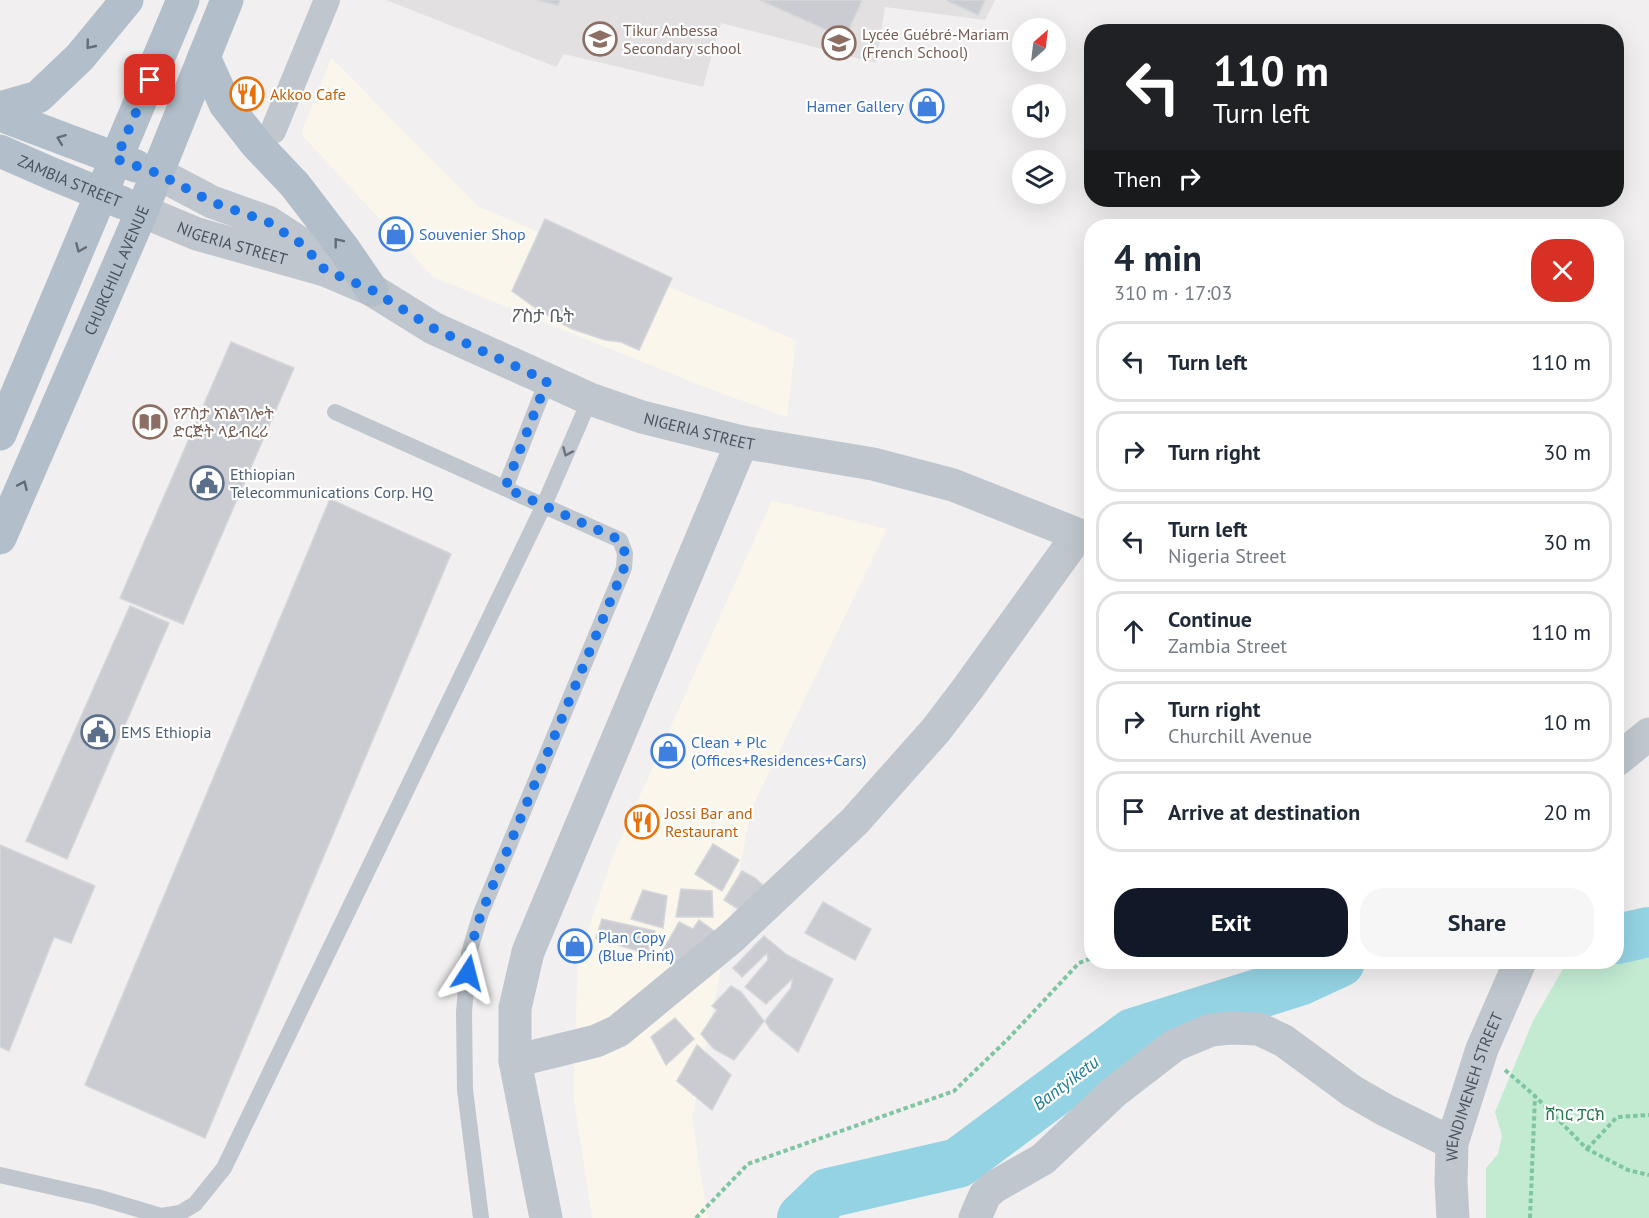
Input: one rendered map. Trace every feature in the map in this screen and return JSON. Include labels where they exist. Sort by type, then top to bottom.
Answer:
[{"type":"main road","points":[[0,108],[38,97],[80,57],[127,0]]},
{"type":"main road","points":[[0,434],[183,0]]},
{"type":"main road","name":"CHURCHILL AVENUE","points":[[0,538],[142,211],[227,0]]},
{"type":"main road","points":[[204,57],[225,104],[257,145],[295,185],[372,290]]},
{"type":"main road","name":"ZAMBIA STREET","points":[[0,115],[157,173]]},
{"type":"main road","name":"ZAMBIA STREET","points":[[0,151],[142,211]]},
{"type":"street","points":[[273,131],[327,0]]},
{"type":"street","name":"NIGERIA STREET","points":[[157,173],[212,202],[268,222],[303,245],[325,270]]},
{"type":"street","name":"NIGERIA STREET","points":[[142,211],[197,234],[325,270],[372,290],[433,328],[547,381],[642,417],[742,442],[873,464],[953,485],[1084,537]]},
{"type":"street","points":[[546,1218],[516,1061],[515,1008],[528,952],[742,442]]},
{"type":"street","points":[[516,1061],[596,1041],[618,1031],[731,938],[855,821],[936,730],[1084,538]]},
{"type":"street","points":[[1624,754],[1649,734]]},
{"type":"street","name":"WENDIMENEH STREET","points":[[1453,1218],[1452,1143],[1482,1049],[1517,969]]},
{"type":"street","points":[[975,1218],[985,1195],[994,1187],[1043,1159],[1114,1092],[1175,1045],[1211,1030],[1259,1029],[1284,1041],[1352,1090],[1385,1110],[1452,1143]]},
{"type":"lane","points":[[505,488],[547,381]]},
{"type":"lane","points":[[0,1175],[97,1197],[160,1216],[180,1213],[195,1204],[224,1168],[544,505],[590,399]]},
{"type":"lane","points":[[336,412],[620,540],[625,553],[624,568],[481,914],[469,953],[464,1012],[465,1090],[481,1218]]},
{"type":"path","points":[[696,1218],[748,1164],[954,1091],[1008,1039],[1079,963],[1084,961]]},
{"type":"path","points":[[1482,1049],[1535,1096],[1587,1149],[1628,1170],[1649,1175]]},
{"type":"path","points":[[1530,1218],[1535,1096]]},
{"type":"path","points":[[1587,1149],[1617,1117],[1649,1115]]},
{"type":"shaded area","name":"Tikur Anbessa Secondary school","points":[[386,0],[995,0],[985,20],[885,7],[876,63],[721,23],[703,87],[564,54],[556,67]]},
{"type":"shaded area","points":[[331,58],[479,207],[796,340],[787,417],[704,387],[433,277],[301,134]]},
{"type":"shaded area","points":[[772,500],[887,529],[751,810],[692,1119],[708,1218],[592,1218],[573,1094],[578,960],[612,858]]},
{"type":"green space","name":"ሸገር ፓርክ","points":[[1624,950],[1649,951],[1649,1218],[1486,1218],[1486,1168],[1498,1154],[1502,1136],[1495,1112],[1533,1021],[1563,969],[1624,969]]},
{"type":"building","points":[[538,0],[560,0],[558,5]]},
{"type":"building","points":[[760,0],[862,0],[845,38]]},
{"type":"building","points":[[946,0],[985,0],[978,15]]},
{"type":"building","points":[[545,219],[672,278],[639,350],[621,342],[605,340],[572,329],[540,311],[512,291]]},
{"type":"building","name":"Ethiopian Telecommunications Corp. HQ","points":[[231,342],[294,368],[183,624],[120,598]]},
{"type":"building","points":[[330,499],[451,554],[205,1138],[85,1085]]},
{"type":"building","name":"EMS Ethiopia","points":[[130,606],[169,623],[67,859],[26,841]]},
{"type":"building","points":[[713,844],[739,860],[722,891],[695,874]]},
{"type":"building","points":[[0,845],[95,886],[71,943],[54,937],[9,1051],[0,1047]]},
{"type":"building","points":[[742,871],[765,887],[748,915],[724,900]]},
{"type":"building","points":[[681,889],[712,891],[713,917],[676,917]]},
{"type":"building","points":[[643,890],[667,896],[663,928],[631,919]]},
{"type":"building","points":[[823,902],[871,929],[855,960],[805,933]]},
{"type":"building","points":[[602,919],[655,931],[647,954],[596,938]]},
{"type":"building","points":[[699,920],[727,940],[689,971],[661,954],[679,922],[693,929]]},
{"type":"building","points":[[764,936],[787,955],[833,979],[798,1052],[770,1029],[765,1021],[791,988],[793,978],[766,1004],[745,987],[768,960],[767,953],[742,977],[733,968]]},
{"type":"building","points":[[731,986],[741,992],[764,1021],[734,1060],[714,1049],[701,1034],[717,1010],[712,1006]]},
{"type":"building","points":[[675,1018],[694,1039],[666,1065],[651,1037]]},
{"type":"building","points":[[697,1045],[731,1075],[712,1110],[677,1081]]},
{"type":"waterway","name":"Bantyiketu","points":[[1624,937],[1649,932]]},
{"type":"waterway","name":"Bantyiketu","points":[[802,1218],[828,1193],[958,1163],[1133,1033],[1299,981],[1325,969]]},
{"type":"place","name":"Tikur Anbessa Secondary school","points":[[600,39]]},
{"type":"place","name":"Lycée Guébré-Mariam (French School)","points":[[839,43]]},
{"type":"place","name":"Akkoo Cafe","points":[[247,94]]},
{"type":"place","name":"Hamer Gallery","points":[[927,106]]},
{"type":"place","name":"Souvenier Shop","points":[[396,234]]},
{"type":"place","name":"የፖስታ አገልግሎት ድርጅት ላይብረሪ","points":[[150,422]]},
{"type":"place","name":"Ethiopian Telecommunications Corp. HQ","points":[[207,483]]},
{"type":"place","name":"EMS Ethiopia","points":[[98,732]]},
{"type":"place","name":"Clean + Plc (Offices+Residences+Cars)","points":[[668,751]]},
{"type":"place","name":"Jossi Bar and Restaurant","points":[[642,822]]},
{"type":"place","name":"Plan Copy (Blue Print)","points":[[575,946]]},
{"type":"district","name":"ፖስታ ቤት","points":[[543,316]]},
{"type":"route","points":[[150,80],[116,159],[157,173],[212,202],[268,222],[303,245],[325,270],[372,290],[433,328],[547,381],[505,488],[620,540],[625,553],[624,568],[481,914],[469,953],[468,973]]}]
